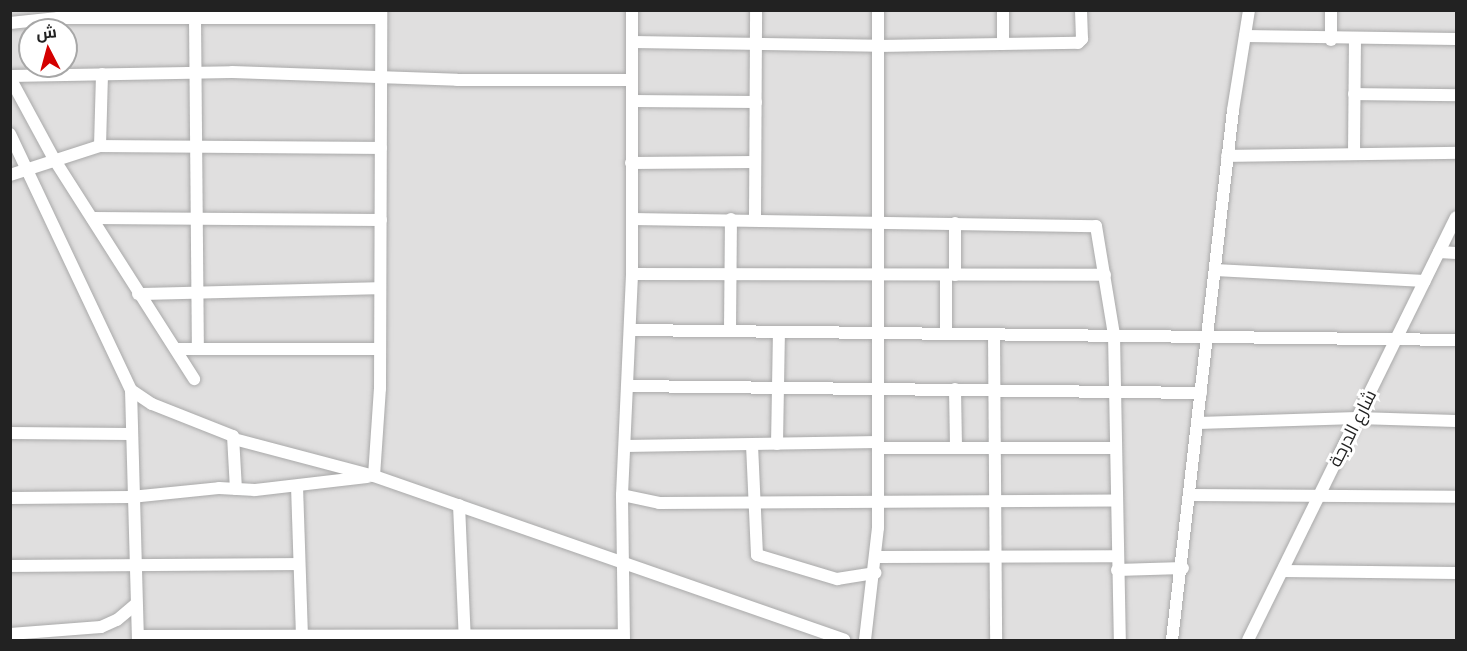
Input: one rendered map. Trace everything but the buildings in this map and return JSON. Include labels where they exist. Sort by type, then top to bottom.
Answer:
[{"type":"street","points":[[10,134],[131,390],[131,497],[138,638],[624,638],[622,495],[631,330],[632,10]]},
{"type":"street","points":[[755,219],[756,10]]},
{"type":"street","points":[[865,640],[876,573],[879,500],[875,276],[878,10]]},
{"type":"street","points":[[1003,44],[1004,10]]},
{"type":"street","points":[[633,42],[878,46],[1081,42],[1081,10]]},
{"type":"street","points":[[1172,640],[1183,568],[1227,156],[1249,10]]},
{"type":"street","points":[[1331,10],[1331,40]]},
{"type":"street","points":[[10,23],[58,14],[195,17],[220,14],[381,14],[380,349],[374,476]]},
{"type":"street","points":[[195,17],[193,73],[198,349]]},
{"type":"street","points":[[1245,36],[1331,40],[1456,39]]},
{"type":"street","points":[[1354,153],[1355,40]]},
{"type":"street","points":[[194,379],[138,294],[13,92],[10,77],[193,73],[381,78],[632,80]]},
{"type":"street","points":[[100,146],[102,74]]},
{"type":"street","points":[[1354,94],[1456,94]]},
{"type":"street","points":[[632,101],[756,102]]},
{"type":"street","points":[[10,175],[29,172],[54,159],[100,146],[381,148]]},
{"type":"street","points":[[1227,156],[1456,153]]},
{"type":"street","points":[[631,163],[755,162]]},
{"type":"street","name":"شارع الدرجة","points":[[1248,640],[1456,217]]},
{"type":"street","points":[[92,218],[381,220]]},
{"type":"street","points":[[632,219],[755,219],[1096,226],[1114,335],[1120,640]]},
{"type":"street","points":[[730,331],[731,219]]},
{"type":"street","points":[[946,333],[955,224]]},
{"type":"street","points":[[1439,252],[1456,253]]},
{"type":"street","points":[[1215,270],[1425,281]]},
{"type":"street","points":[[632,274],[1105,275]]},
{"type":"street","points":[[138,294],[380,288]]},
{"type":"street","points":[[631,330],[1456,340]]},
{"type":"street","points":[[777,444],[779,332]]},
{"type":"street","points":[[994,334],[996,640]]},
{"type":"street","points":[[176,349],[380,349]]},
{"type":"street","points":[[628,386],[877,387],[1201,393]]},
{"type":"street","points":[[956,389],[956,447]]},
{"type":"street","points":[[131,390],[152,404],[231,434],[234,439],[236,489]]},
{"type":"street","points":[[1198,423],[1357,418],[1456,421]]},
{"type":"street","points":[[10,434],[130,434]]},
{"type":"street","points":[[234,439],[374,476],[622,563],[816,636],[844,640]]},
{"type":"street","points":[[625,446],[777,444],[1116,448]]},
{"type":"street","points":[[752,445],[756,552],[761,557],[837,579],[876,573]]},
{"type":"street","points":[[10,498],[131,497],[297,486],[374,476]]},
{"type":"street","points":[[297,486],[302,638]]},
{"type":"street","points":[[1191,495],[1319,493],[1456,497]]},
{"type":"street","points":[[622,495],[659,503],[879,500],[1117,501]]},
{"type":"street","points":[[459,506],[465,638]]},
{"type":"street","points":[[877,557],[995,559],[1117,556]]},
{"type":"street","points":[[10,566],[298,564]]},
{"type":"street","points":[[1117,570],[1183,568]]},
{"type":"street","points":[[1282,570],[1456,573]]},
{"type":"street","points":[[10,634],[101,627],[117,620],[136,604]]},
{"type":"shaded area","points":[[10,11],[1456,11],[1456,640],[11,640]]}]
